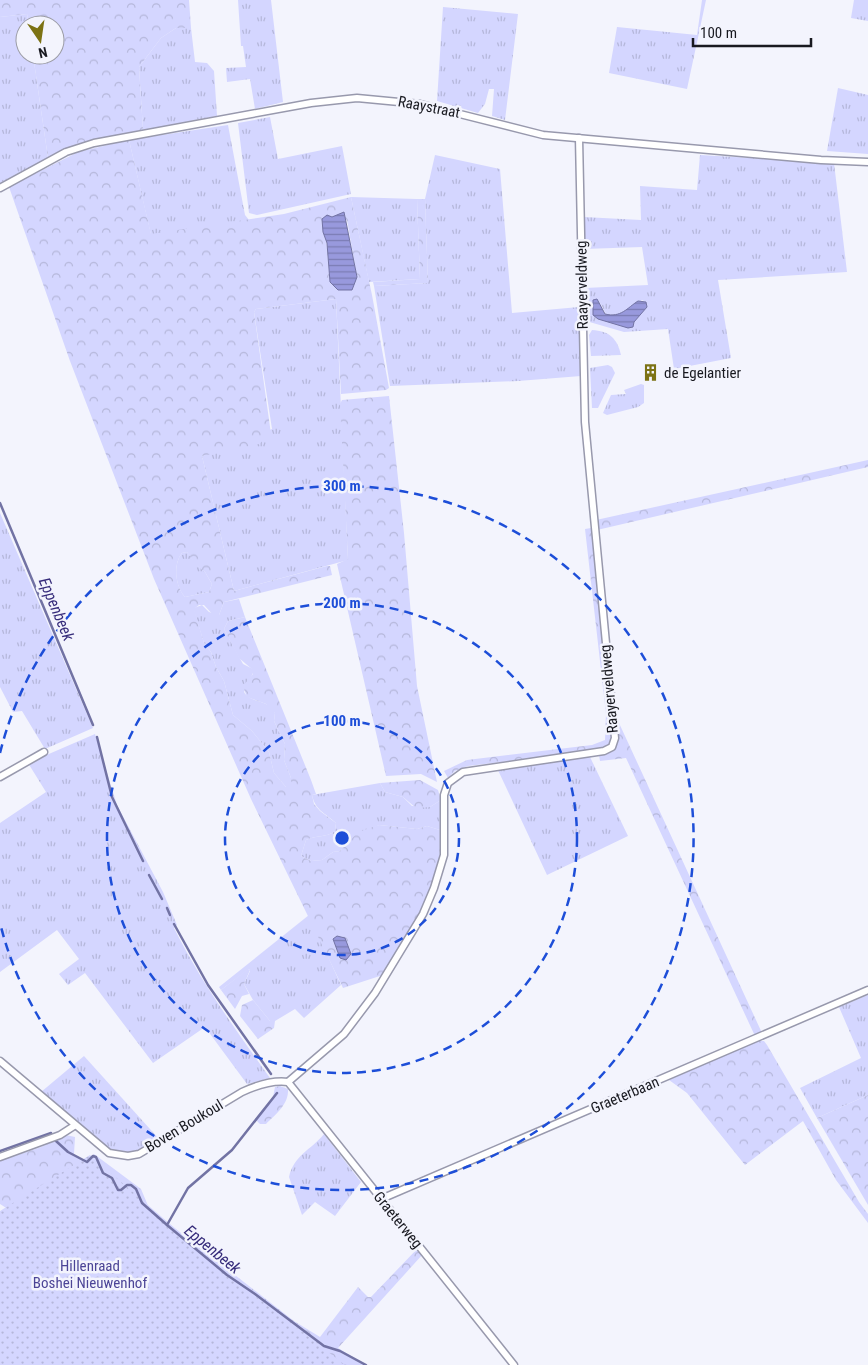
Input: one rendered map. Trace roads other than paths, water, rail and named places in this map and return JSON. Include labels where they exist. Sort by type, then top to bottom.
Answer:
[{"type":"street","name":"Raaystraat","points":[[0,188],[66,152],[94,143],[337,99],[387,100],[420,104],[475,117],[505,127],[543,135],[821,160],[868,162]]},
{"type":"street","name":"Raayerveldweg","points":[[288,1082],[344,1034],[375,993],[423,914],[444,855],[444,795],[448,783],[463,772],[604,751],[612,747],[615,738],[585,422],[579,138]]},
{"type":"street","points":[[0,777],[44,752]]},
{"type":"street","name":"Graeterbaan","points":[[381,1199],[868,990]]},
{"type":"street","name":"Boven Boukoul","points":[[0,1061],[109,1154],[128,1156],[157,1144],[242,1092],[258,1085],[280,1081],[288,1082]]},
{"type":"street","name":"Graeterweg","points":[[288,1082],[514,1365]]},
{"type":"street","points":[[0,1157],[52,1139],[74,1126]]},
{"type":"water","points":[[344,212],[357,277],[352,290],[338,290],[330,282],[327,243],[323,232],[322,219],[327,215],[332,217]]},
{"type":"water","points":[[597,299],[605,314],[611,315],[620,313],[638,301],[646,302],[647,307],[634,322],[633,327],[628,328],[598,319],[593,315],[593,300]]},
{"type":"water","points":[[337,936],[345,938],[351,954],[346,960],[340,958],[333,939]]},
{"type":"waterway","name":"Eppenbeek","points":[[0,503],[93,725]]},
{"type":"waterway","name":"Eppenbeek","points":[[97,737],[112,797],[143,861]]},
{"type":"waterway","name":"Eppenbeek","points":[[149,875],[162,899]]},
{"type":"waterway","name":"Eppenbeek","points":[[167,908],[170,915]]},
{"type":"waterway","name":"Eppenbeek","points":[[174,924],[208,985],[271,1074]]},
{"type":"waterway","name":"Eppenbeek","points":[[277,1093],[232,1150],[188,1188],[167,1225],[227,1275],[324,1346],[340,1351],[366,1365]]},
{"type":"waterway","points":[[0,1151],[51,1133]]},
{"type":"waterway","points":[[56,1141],[68,1152],[87,1162],[93,1156],[96,1157],[103,1173],[112,1178],[118,1190],[131,1185],[136,1189],[142,1203],[167,1225]]},
{"type":"place","name":"de Egelantier","points":[[650,373]]},
{"type":"park label","name":"Hillenraad Boshei Nieuwenhof","points":[[90,1274]]}]
